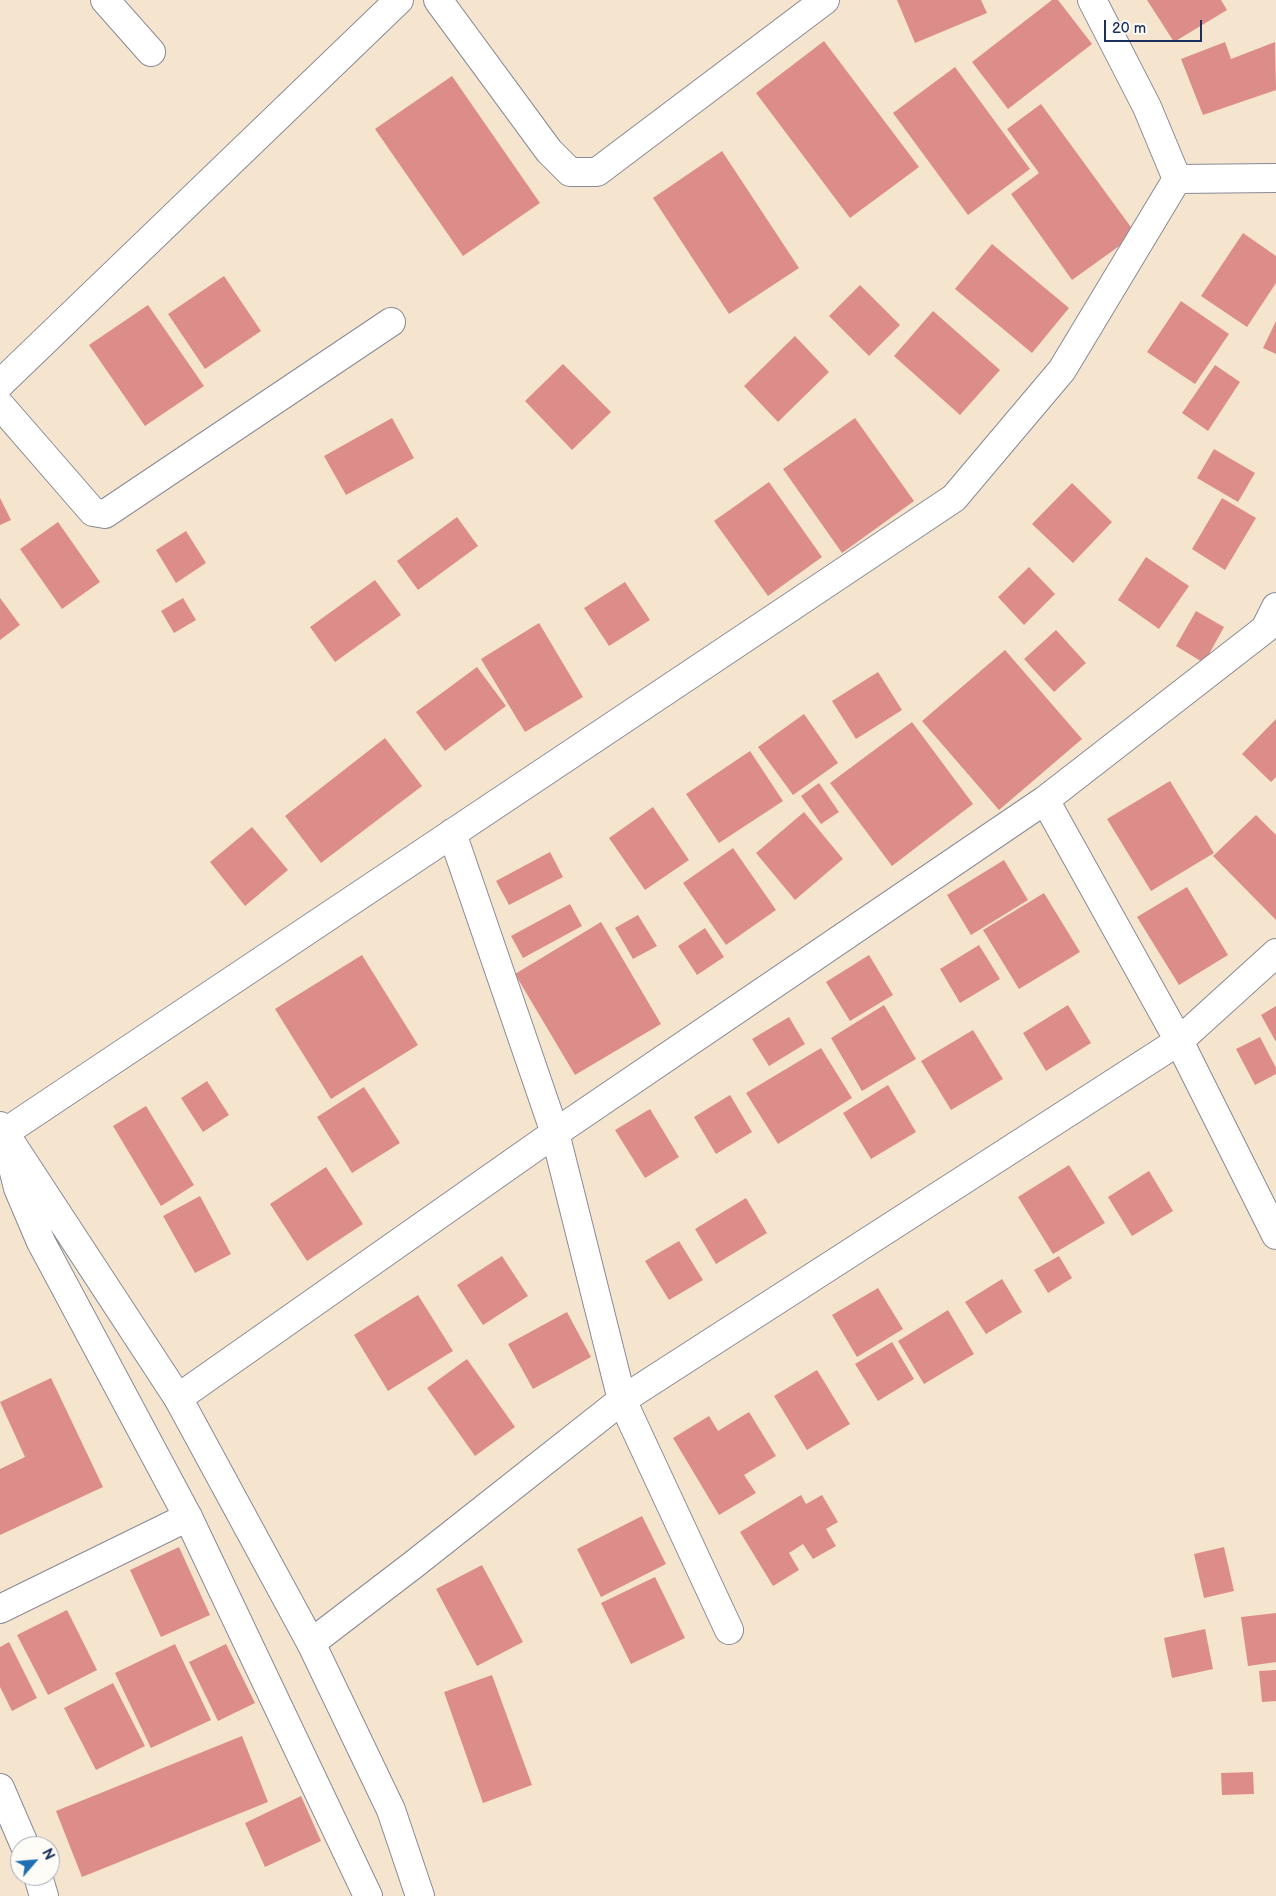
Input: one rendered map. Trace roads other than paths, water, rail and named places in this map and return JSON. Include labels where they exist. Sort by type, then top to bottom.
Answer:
[{"type":"main road","points":[[106,0],[151,52]]},
{"type":"main road","points":[[0,384],[399,0]]},
{"type":"main road","points":[[438,0],[549,151],[570,172],[597,172],[825,0]]},
{"type":"main road","points":[[1092,0],[1147,107],[1177,179]]},
{"type":"main road","points":[[1177,179],[1276,178]]},
{"type":"main road","points":[[2,1130],[954,498],[1062,370],[1177,179]]},
{"type":"main road","points":[[0,404],[93,512],[105,514],[391,322]]},
{"type":"main road","points":[[178,1398],[555,1133],[1045,800],[1265,629],[1276,607]]},
{"type":"main road","points":[[1045,800],[1179,1041],[1276,1236]]},
{"type":"main road","points":[[452,833],[555,1133],[622,1400],[729,1630]]},
{"type":"main road","points":[[311,1643],[414,1565],[622,1400],[1179,1041],[1276,953]]},
{"type":"main road","points":[[2,1130],[178,1398],[311,1643],[391,1810],[420,1896]]},
{"type":"main road","points":[[2,1130],[18,1188],[41,1242],[188,1517],[308,1766],[368,1896]]},
{"type":"main road","points":[[0,1609],[188,1517]]},
{"type":"main road","points":[[0,1788],[21,1836]]}]
